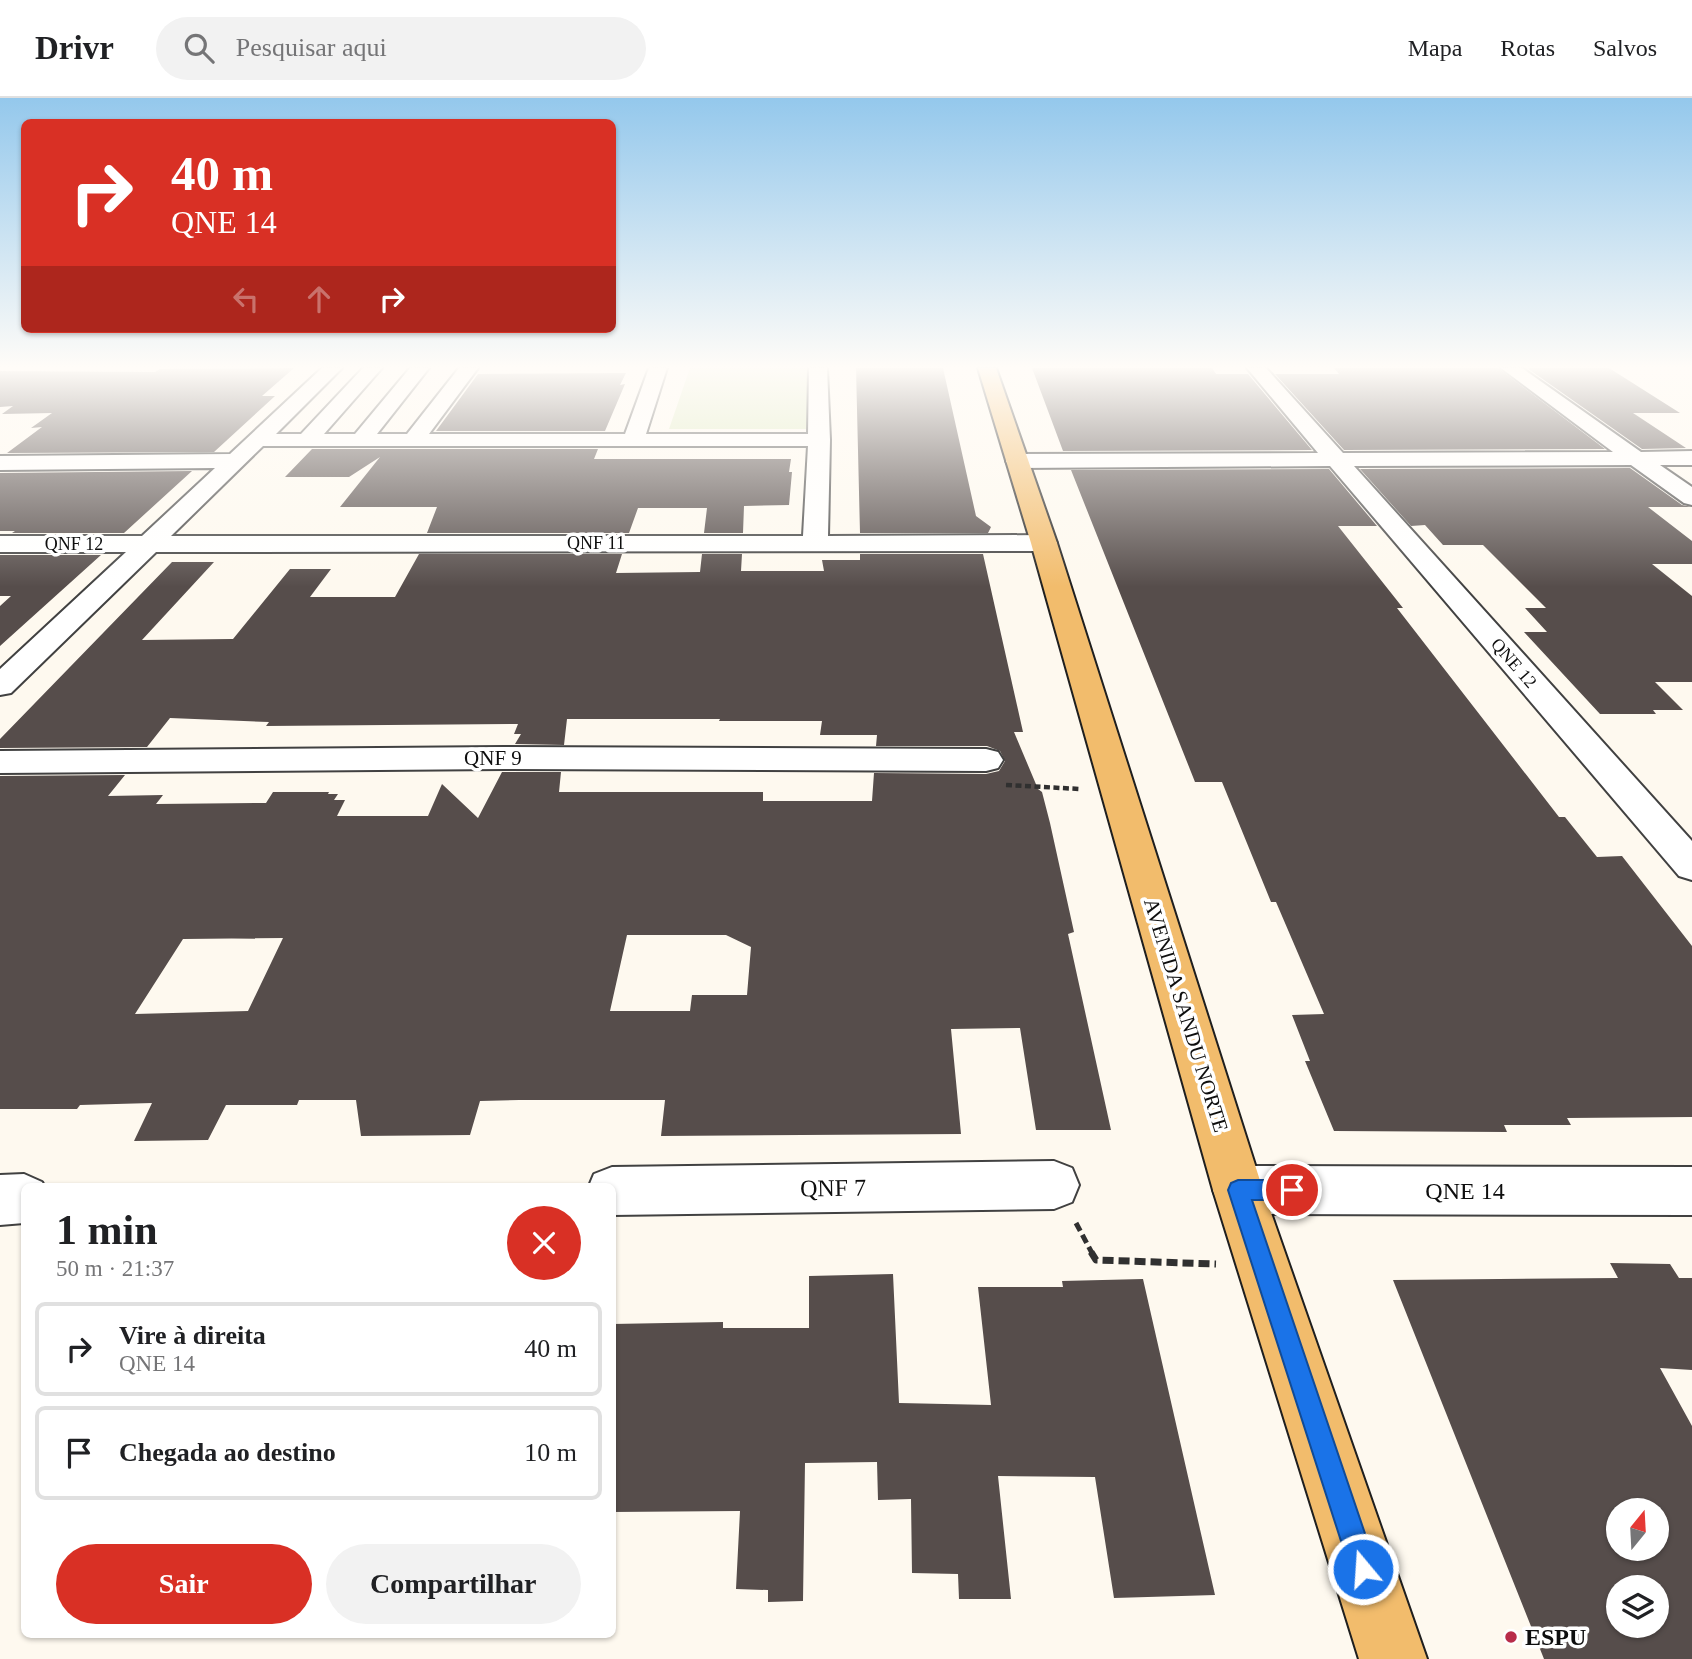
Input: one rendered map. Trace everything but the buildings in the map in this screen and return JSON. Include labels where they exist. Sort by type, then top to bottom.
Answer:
[{"type":"main road","name":"AVENIDA SANDU NORTE","points":[[1010,441],[1238,1190],[1393,1659]]},
{"type":"street","points":[[0,686],[147,543],[259,441]]},
{"type":"street","points":[[815,543],[819,441]]},
{"type":"street","name":"QNE 12","points":[[1320,441],[1692,866]]},
{"type":"street","points":[[1612,441],[1692,498]]},
{"type":"street","points":[[1017,461],[1692,458]]},
{"type":"street","points":[[0,463],[236,461]]},
{"type":"street","name":"QNF 11","points":[[147,543],[1044,544]]},
{"type":"street","name":"QNF 12","points":[[0,544],[147,543]]},
{"type":"street","name":"QNF 9","points":[[0,762],[489,758],[986,760]]},
{"type":"street","name":"QNF 7","points":[[616,1191],[1054,1185]]},
{"type":"street","name":"QNE 14","points":[[1238,1190],[1692,1191]]},
{"type":"street","points":[[0,1200],[21,1199]]},
{"type":"path","points":[[1096,1260],[1149,1264],[1263,1264]]},
{"type":"place","name":"ESPU","points":[[1511,1637]]},
{"type":"route","points":[[1292,1190],[1238,1190],[1363,1569]]}]
